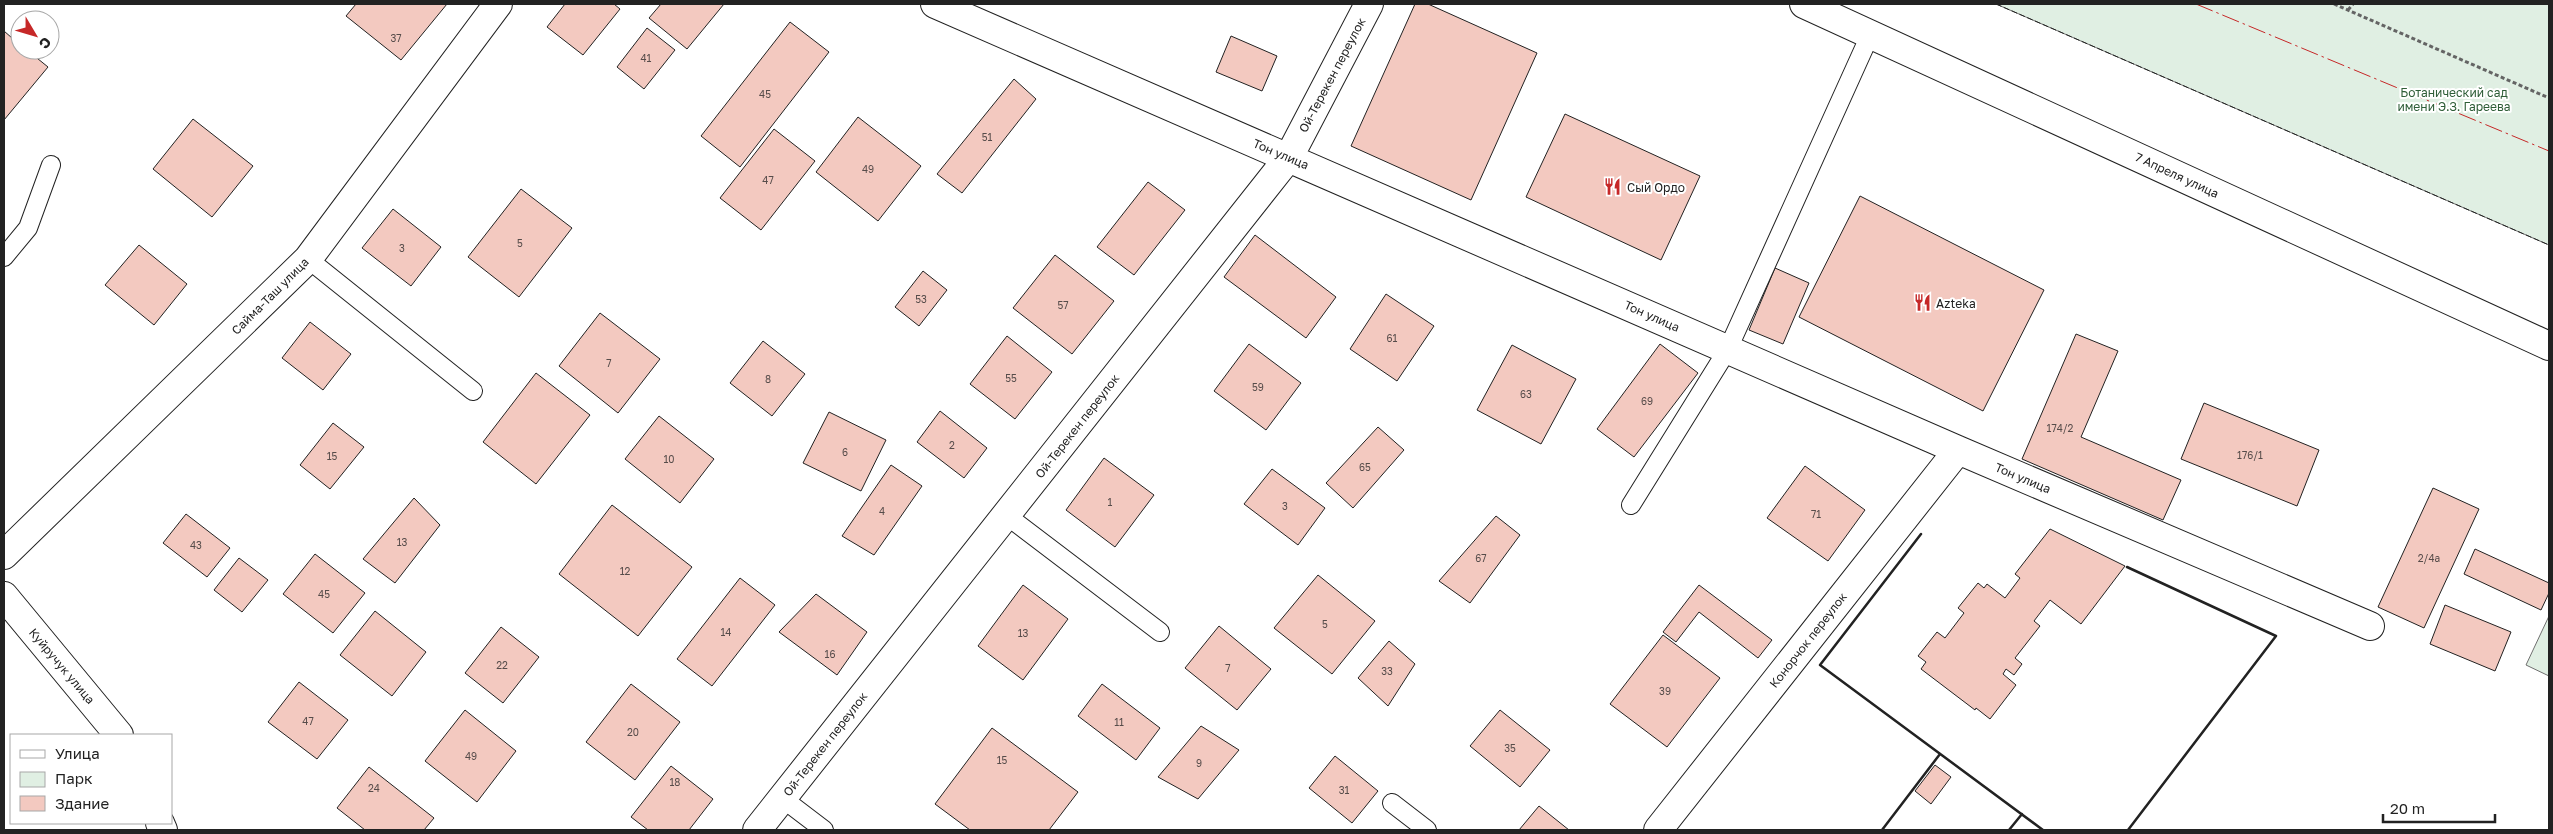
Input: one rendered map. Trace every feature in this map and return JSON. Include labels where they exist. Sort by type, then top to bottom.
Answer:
[{"type":"street","name":"Сайма-Таш улица","points":[[4,555],[308,259],[498,4]]},
{"type":"street","name":"Тон улица","points":[[935,4],[1958,450],[2370,626]]},
{"type":"street","name":"Ой-Терекен переулок","points":[[757,830],[1289,157],[1369,4]]},
{"type":"street","name":"7 Апреля улица","points":[[1804,4],[2549,346]]},
{"type":"street","name":"Конорчок переулок","points":[[1658,830],[1958,450]]},
{"type":"street","name":"Куйручук улица","points":[[4,596],[118,734]]},
{"type":"lane","points":[[1631,505],[1728,349],[1870,34]]},
{"type":"lane","points":[[4,257],[28,228],[51,165]]},
{"type":"lane","points":[[308,259],[473,391]]},
{"type":"lane","points":[[1006,515],[1160,632]]},
{"type":"lane","points":[[782,798],[824,830]]},
{"type":"lane","points":[[1392,803],[1428,830]]},
{"type":"path","points":[[2334,4],[2549,98]]},
{"type":"path","points":[[2348,10],[2353,4]]},
{"type":"green space","name":"Ботанический сад имени Э.З. Гареева","points":[[1996,4],[2549,4],[2549,245]]},
{"type":"green space","points":[[2549,616],[2549,676],[2526,665]]},
{"type":"building","points":[[356,4],[447,4],[401,60],[346,16]]},
{"type":"building","points":[[565,4],[614,4],[620,9],[583,55],[547,27]]},
{"type":"building","points":[[661,4],[724,4],[687,49],[649,18]]},
{"type":"building","points":[[1415,4],[1428,4],[1537,53],[1471,200],[1351,146]]},
{"type":"building","points":[[790,22],[829,52],[740,167],[701,136]]},
{"type":"building","points":[[647,28],[675,50],[644,89],[617,67]]},
{"type":"building","points":[[4,31],[10,36],[10,60],[39,60],[48,67],[4,120]]},
{"type":"building","points":[[1231,36],[1277,56],[1262,91],[1216,72]]},
{"type":"building","points":[[1014,79],[1036,99],[962,193],[937,174]]},
{"type":"building","name":"Сый Ордо","points":[[1565,114],[1700,176],[1661,260],[1526,197]]},
{"type":"building","points":[[858,117],[921,166],[878,221],[816,172]]},
{"type":"building","points":[[193,119],[253,166],[212,217],[153,169]]},
{"type":"building","points":[[774,129],[815,161],[761,230],[720,198]]},
{"type":"building","points":[[1148,182],[1185,210],[1134,275],[1097,247]]},
{"type":"building","points":[[521,189],[572,228],[519,297],[468,257]]},
{"type":"building","name":"Azteka","points":[[1860,196],[2044,290],[1983,411],[1799,317]]},
{"type":"building","points":[[393,209],[441,247],[411,286],[362,248]]},
{"type":"building","points":[[1255,235],[1336,297],[1306,338],[1224,277]]},
{"type":"building","points":[[139,245],[187,284],[154,325],[105,285]]},
{"type":"building","points":[[1055,255],[1114,301],[1072,354],[1013,308]]},
{"type":"building","points":[[1775,268],[1809,283],[1783,344],[1749,330]]},
{"type":"building","points":[[923,271],[947,290],[919,326],[895,307]]},
{"type":"building","points":[[1386,294],[1434,326],[1397,381],[1350,349]]},
{"type":"building","points":[[600,313],[660,359],[618,413],[559,366]]},
{"type":"building","points":[[310,322],[351,354],[323,390],[282,358]]},
{"type":"building","points":[[2076,334],[2118,351],[2081,437],[2181,480],[2163,520],[2022,459]]},
{"type":"building","points":[[1007,336],[1052,372],[1015,419],[970,384]]},
{"type":"building","points":[[763,341],[805,374],[772,416],[730,383]]},
{"type":"building","points":[[1249,344],[1301,383],[1266,430],[1214,391]]},
{"type":"building","points":[[1660,344],[1698,373],[1634,457],[1597,429]]},
{"type":"building","points":[[1512,345],[1576,379],[1541,444],[1477,410]]},
{"type":"building","points":[[536,373],[590,415],[536,484],[483,442]]},
{"type":"building","points":[[2204,403],[2319,450],[2297,506],[2181,459]]},
{"type":"building","points":[[940,411],[987,448],[964,478],[917,442]]},
{"type":"building","points":[[829,412],[886,440],[861,491],[803,463]]},
{"type":"building","points":[[659,416],[714,459],[680,503],[625,459]]},
{"type":"building","points":[[333,423],[364,447],[330,489],[300,465]]},
{"type":"building","points":[[1378,427],[1404,450],[1353,508],[1326,483]]},
{"type":"building","points":[[1104,458],[1154,495],[1115,547],[1066,510]]},
{"type":"building","points":[[891,465],[922,486],[874,555],[842,536]]},
{"type":"building","points":[[1805,466],[1865,510],[1828,561],[1767,518]]},
{"type":"building","points":[[1272,469],[1325,508],[1298,545],[1244,504]]},
{"type":"building","points":[[2433,488],[2479,509],[2424,628],[2378,607]]},
{"type":"building","points":[[414,498],[440,525],[395,583],[363,559]]},
{"type":"building","points":[[612,505],[692,567],[638,636],[559,574]]},
{"type":"building","points":[[186,514],[230,548],[207,577],[163,543]]},
{"type":"building","points":[[1496,516],[1520,535],[1470,603],[1439,581]]},
{"type":"building","points":[[2050,529],[2125,566],[2081,624],[2050,600],[2034,621],[2040,626],[2015,658],[2022,664],[2014,675],[2006,669],[2003,674],[2016,685],[1990,719],[1976,708],[1975,710],[1921,669],[1926,662],[1918,656],[1937,632],[1945,638],[1964,613],[1958,608],[1978,583],[1984,588],[1987,584],[2005,598],[2020,578],[2015,574]]},
{"type":"building","points":[[2475,549],[2549,583],[2549,593],[2541,610],[2464,574]]},
{"type":"building","points":[[315,554],[365,593],[333,633],[283,594]]},
{"type":"building","points":[[239,558],[268,580],[242,612],[214,590]]},
{"type":"building","points":[[1318,575],[1375,621],[1332,674],[1274,628]]},
{"type":"building","points":[[740,578],[775,605],[712,686],[677,659]]},
{"type":"building","points":[[1023,585],[1068,619],[1023,680],[978,646]]},
{"type":"building","points":[[1699,585],[1772,640],[1758,658],[1699,612],[1676,642],[1663,632]]},
{"type":"building","points":[[816,594],[867,632],[837,675],[779,632]]},
{"type":"building","points":[[2445,605],[2511,632],[2495,671],[2430,644]]},
{"type":"building","points":[[375,611],[426,652],[392,696],[340,655]]},
{"type":"building","points":[[1219,626],[1271,669],[1237,710],[1185,668]]},
{"type":"building","points":[[501,627],[539,657],[503,703],[465,673]]},
{"type":"building","points":[[1663,635],[1720,678],[1667,747],[1610,704]]},
{"type":"building","points":[[1389,641],[1415,664],[1388,706],[1358,678]]},
{"type":"building","points":[[299,682],[348,720],[317,759],[268,722]]},
{"type":"building","points":[[631,684],[680,722],[635,780],[586,742]]},
{"type":"building","points":[[1102,684],[1160,728],[1136,760],[1078,716]]},
{"type":"building","points":[[465,710],[516,751],[477,802],[425,761]]},
{"type":"building","points":[[1500,710],[1550,750],[1520,787],[1470,746]]},
{"type":"building","points":[[1201,726],[1239,750],[1198,799],[1158,777]]},
{"type":"building","points":[[992,728],[1078,792],[1049,830],[970,830],[935,804]]},
{"type":"building","points":[[1335,756],[1378,791],[1352,823],[1309,788]]},
{"type":"building","points":[[1935,765],[1951,777],[1931,804],[1915,791]]},
{"type":"building","points":[[671,766],[713,799],[689,830],[648,830],[631,817]]},
{"type":"building","points":[[369,767],[434,818],[424,830],[365,830],[337,808]]},
{"type":"building","points":[[1539,806],[1569,830],[1519,830]]},
{"type":"fence","points":[[1996,4],[2549,245]]},
{"type":"wall","points":[[1921,534],[1820,665],[2043,830]]},
{"type":"wall","points":[[2127,567],[2276,636],[2128,830]]},
{"type":"wall","points":[[1882,830],[1940,754]]},
{"type":"wall","points":[[2009,830],[2022,814]]},
{"type":"power","points":[[2196,4],[2549,151]]},
{"type":"place","name":"Сый Ордо","points":[[1613,187]]},
{"type":"place","name":"Azteka","points":[[1922,303]]}]
